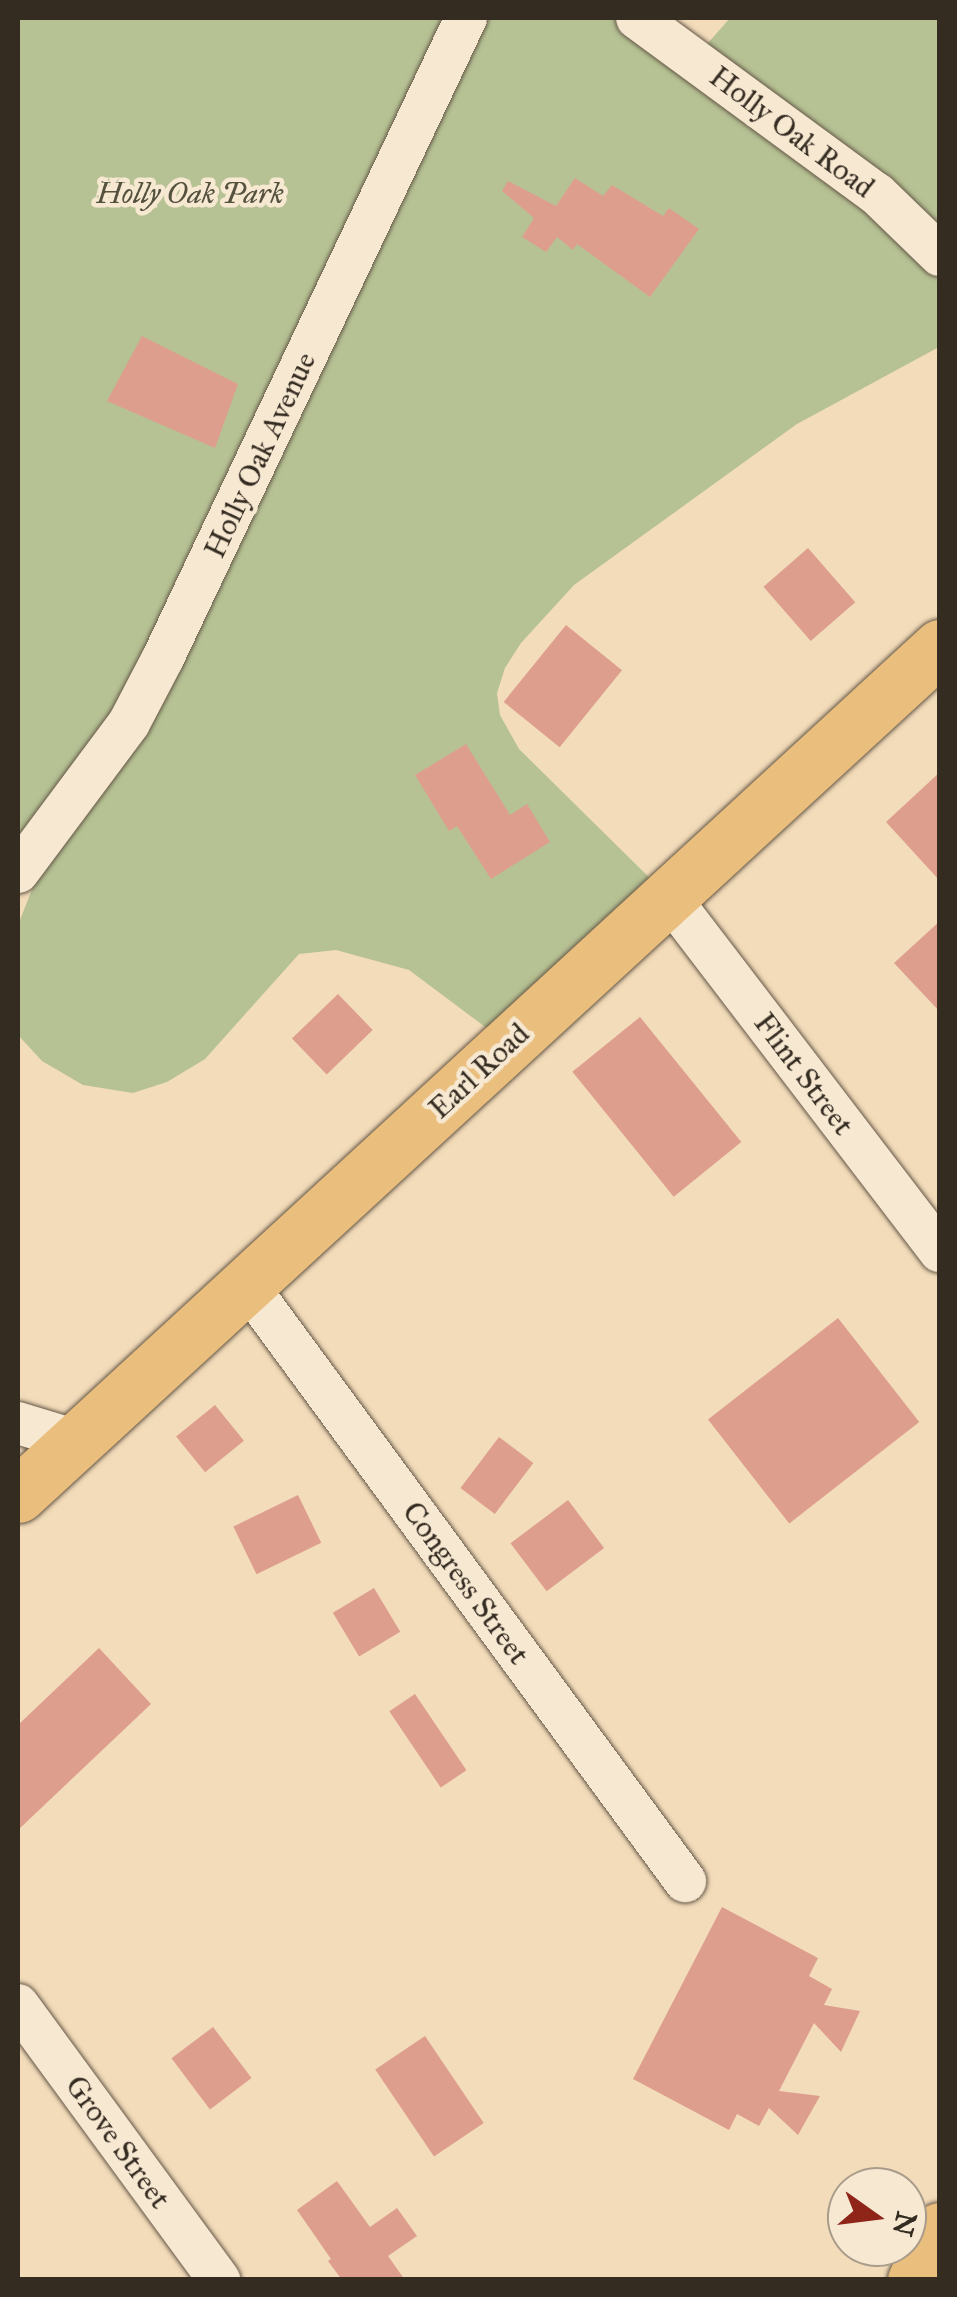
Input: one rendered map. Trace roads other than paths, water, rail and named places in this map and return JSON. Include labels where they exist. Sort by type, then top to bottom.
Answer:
[{"type":"main road","name":"Earl Road","points":[[18,1495],[940,648]]},
{"type":"main road","points":[[916,2280],[940,2230]]},
{"type":"street","name":"Holly Oak Avenue","points":[[18,872],[129,723],[164,658],[466,18]]},
{"type":"street","name":"Holly Oak Road","points":[[637,18],[877,194],[940,255]]},
{"type":"street","name":"Flint Street","points":[[669,897],[940,1251]]},
{"type":"street","name":"Congress Street","points":[[246,1285],[685,1881]]},
{"type":"street","points":[[18,1423],[77,1441]]},
{"type":"street","name":"Grove Street","points":[[18,2005],[220,2280]]},
{"type":"park label","name":"Holly Oak Park","points":[[190,193]]}]
